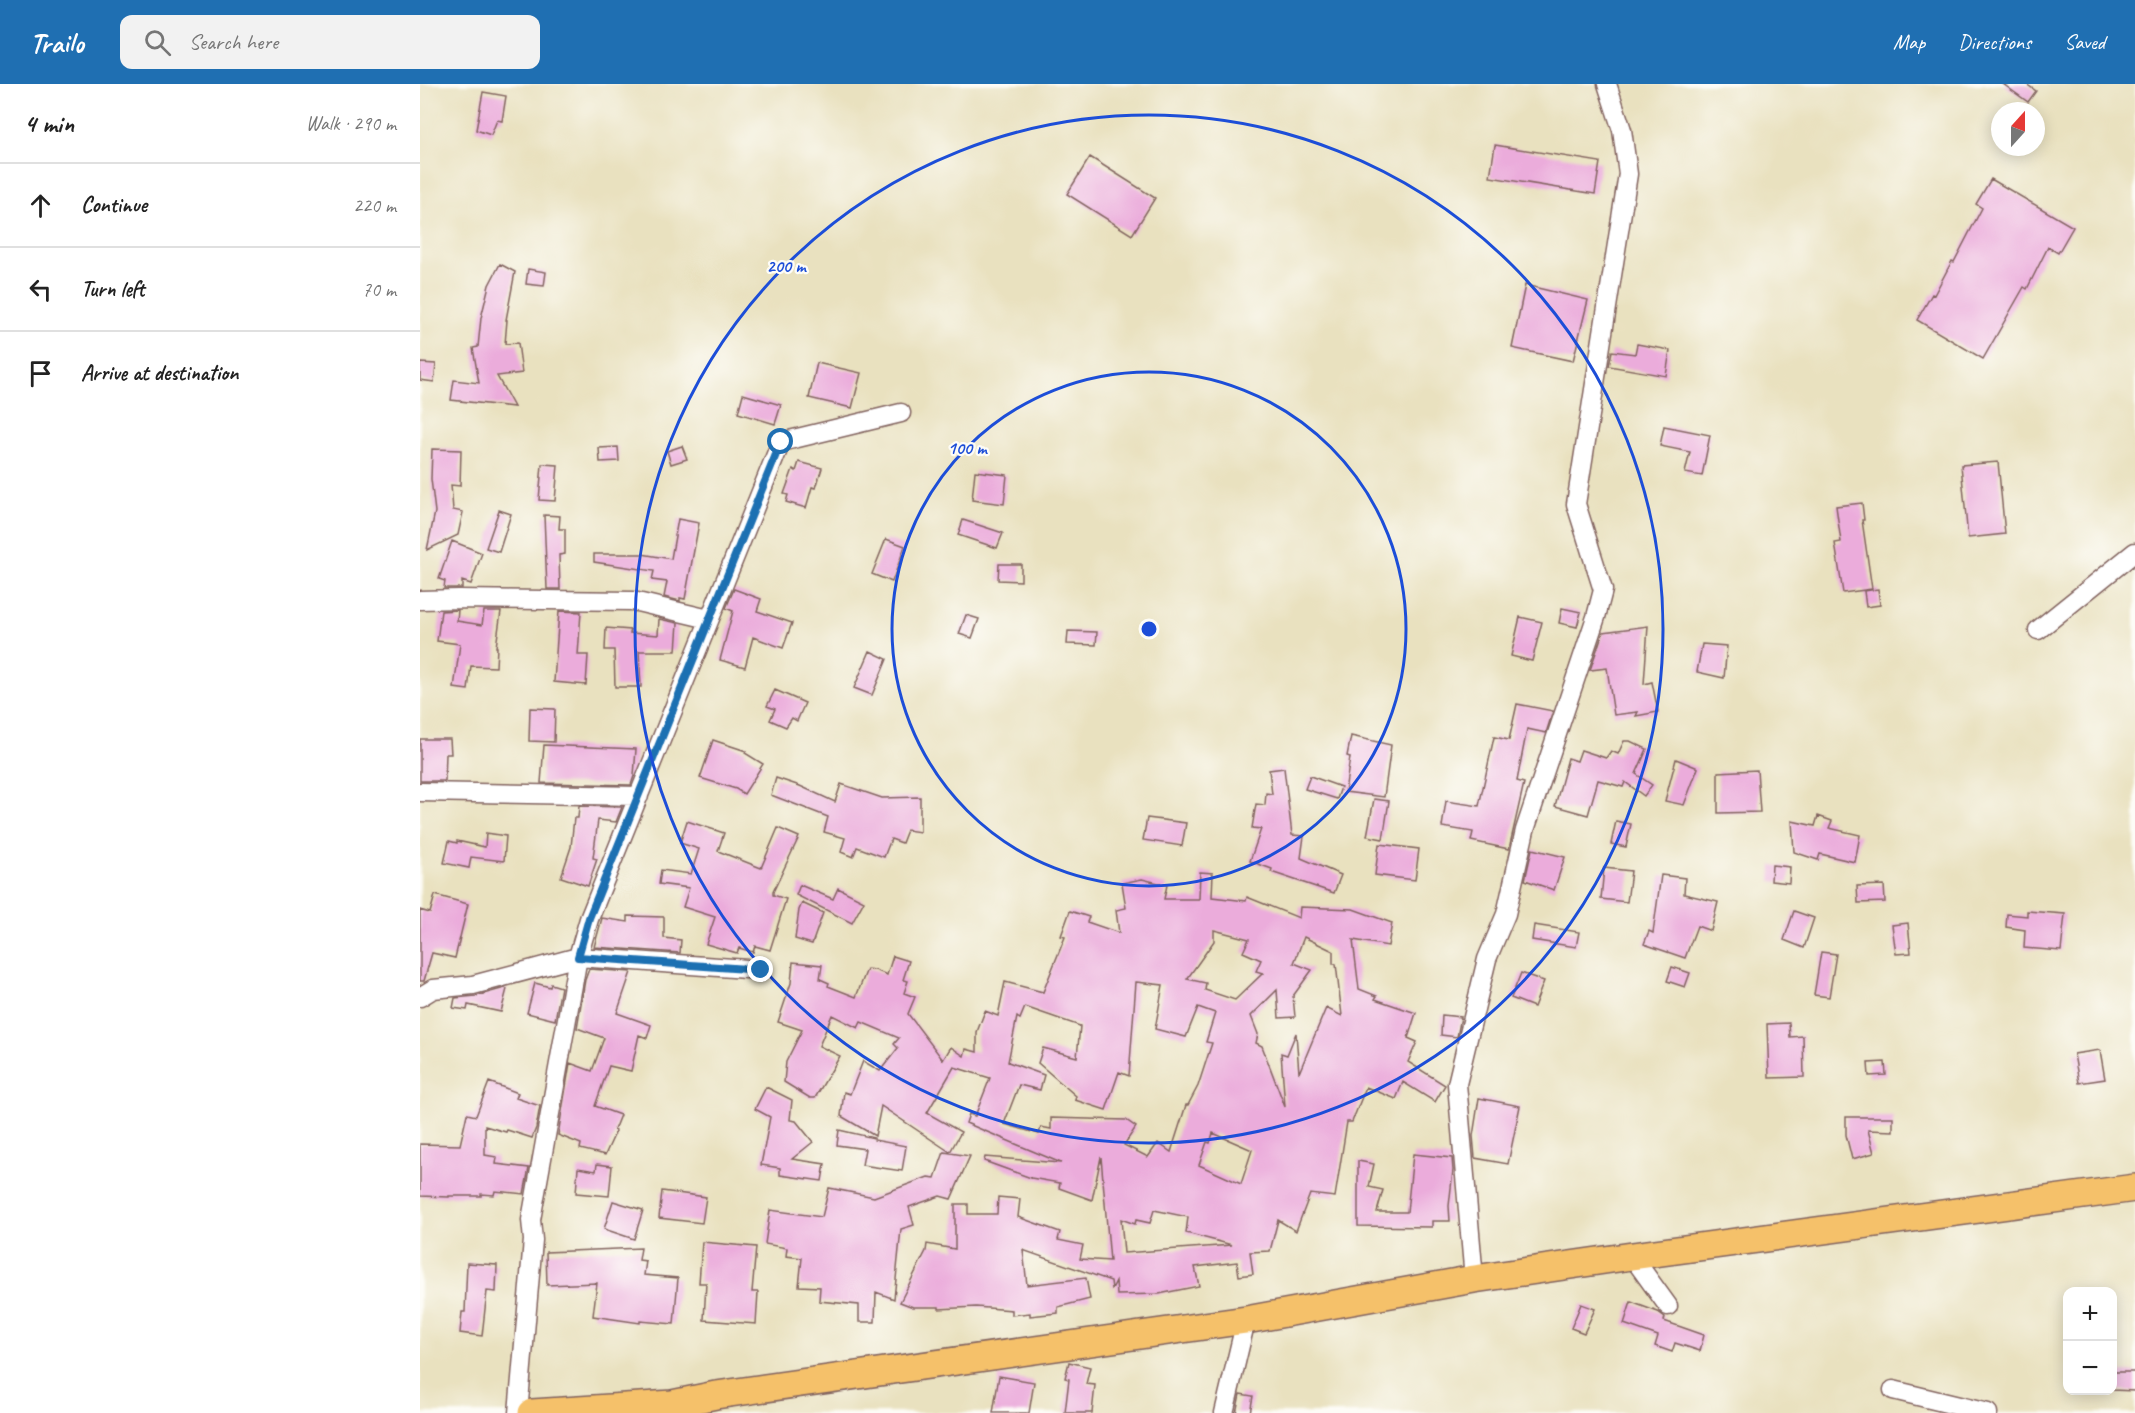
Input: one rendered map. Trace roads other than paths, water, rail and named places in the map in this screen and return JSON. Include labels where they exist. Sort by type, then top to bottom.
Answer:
[{"type":"highway","points":[[532,1413],[673,1409],[716,1395],[1246,1320],[1474,1279],[2135,1188]]},
{"type":"street","points":[[1474,1279],[1457,1084],[1487,959],[1506,914],[1525,830],[1603,590],[1576,504],[1628,174],[1622,130],[1607,84]]},
{"type":"street","points":[[518,1413],[533,1240],[531,1220],[578,957],[589,918],[781,442],[902,413]]},
{"type":"street","points":[[2038,630],[2135,552]]},
{"type":"street","points":[[420,600],[633,602],[709,619]]},
{"type":"street","points":[[420,792],[639,796]]},
{"type":"street","points":[[420,998],[433,989],[473,985],[578,957],[761,970]]},
{"type":"street","points":[[1632,1256],[1668,1306]]},
{"type":"street","points":[[1224,1413],[1246,1320]]},
{"type":"street","points":[[1893,1390],[1989,1413]]}]
